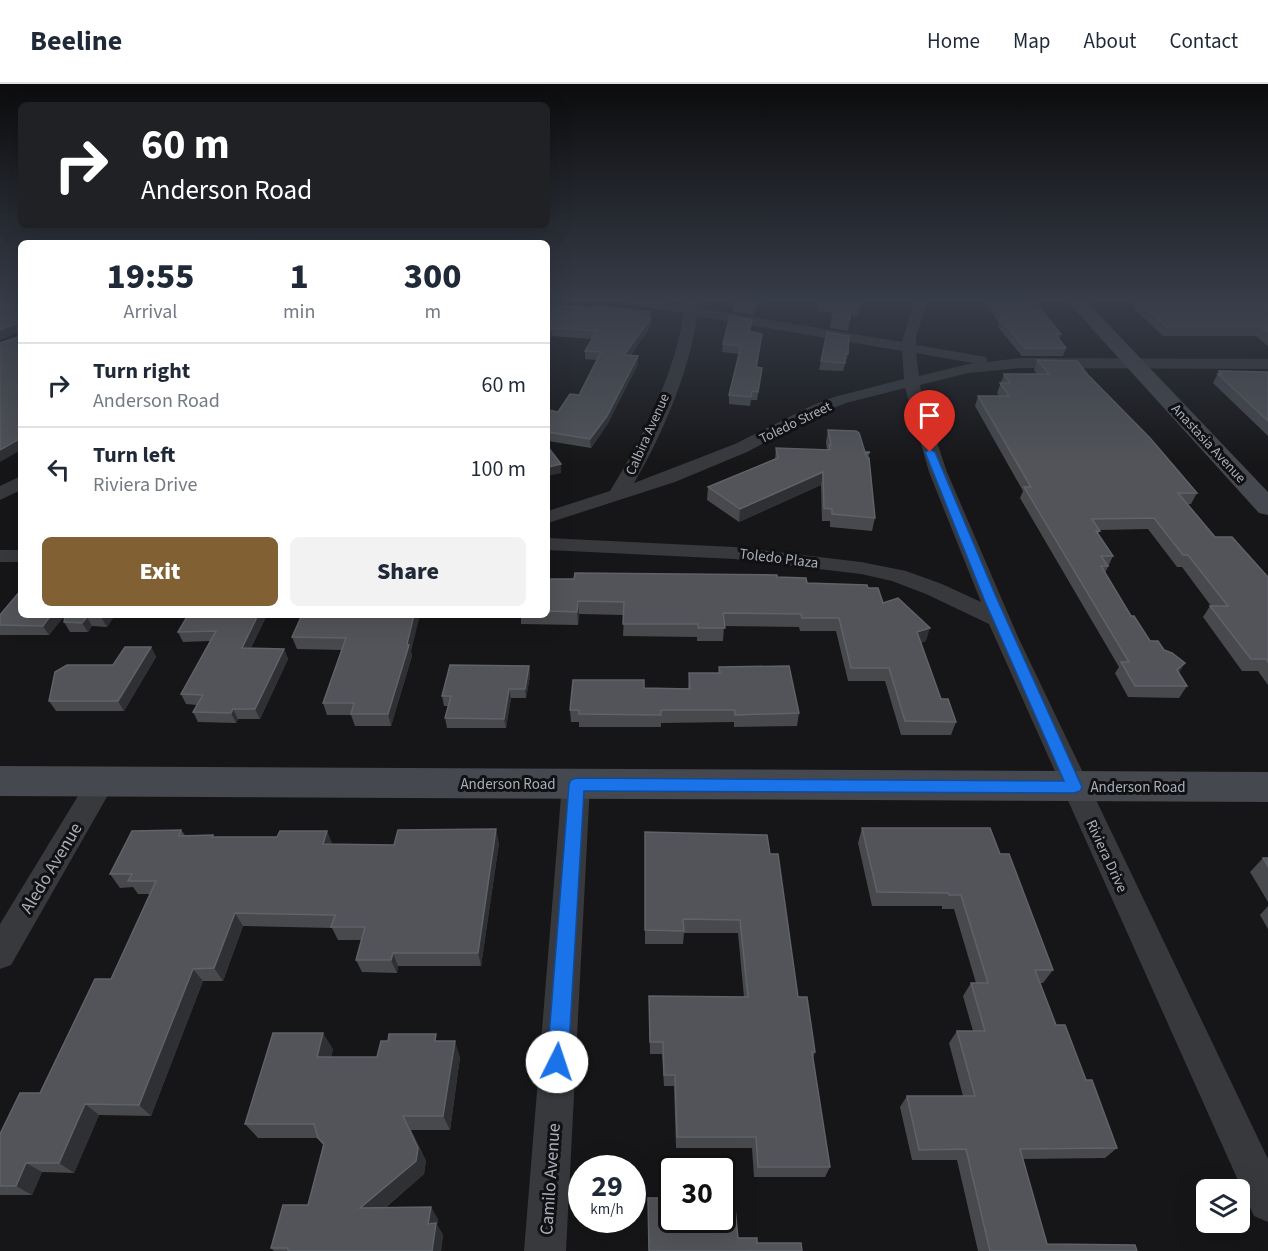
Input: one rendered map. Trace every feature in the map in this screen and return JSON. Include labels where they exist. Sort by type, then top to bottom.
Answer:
[{"type":"street","name":"Calbira Avenue","points":[[617,495],[631,474],[665,395],[679,355]]},
{"type":"street","name":"Riviera Drive","points":[[910,355],[918,414],[938,472],[999,620],[1074,787],[1268,1202]]},
{"type":"street","points":[[958,355],[1007,364]]},
{"type":"street","name":"Anastasia Avenue","points":[[1127,355],[1268,507]]},
{"type":"street","name":"Toledo Street","points":[[550,516],[668,478],[741,448],[817,409],[852,396],[968,368],[1007,364],[1268,364]]},
{"type":"street","points":[[0,494],[18,484]]},
{"type":"street","name":"Toledo Plaza","points":[[550,544],[734,553],[861,568],[898,576],[934,589],[999,620]]},
{"type":"street","points":[[0,556],[18,556]]},
{"type":"street","name":"Anderson Road","points":[[0,781],[1268,787]]},
{"type":"street","name":"Aledo Avenue","points":[[0,954],[102,781]]},
{"type":"street","name":"Camilo Avenue","points":[[545,1251],[576,784]]},
{"type":"building","points":[[0,355],[18,355],[18,440],[0,450]]},
{"type":"building","points":[[599,355],[638,356],[607,416],[590,439],[550,432],[550,410],[558,412],[570,394],[579,395]]},
{"type":"building","points":[[739,355],[758,355],[756,367],[762,368],[758,392],[752,391],[751,397],[729,395]]},
{"type":"building","points":[[822,355],[845,355],[845,363],[821,361]]},
{"type":"building","points":[[1037,360],[1077,361],[1150,438],[1197,493],[1178,493],[1215,537],[1232,537],[1268,577],[1268,662],[1266,659],[1251,659],[1210,606],[1228,606],[1188,555],[1183,555],[1154,518],[1092,519],[1100,531],[1096,531],[1113,556],[1101,556],[1108,566],[1101,566],[1131,616],[1134,616],[1150,641],[1158,641],[1164,650],[1185,663],[1177,670],[1187,686],[1135,686],[1121,662],[1129,662],[1024,487],[1031,487],[978,396],[1009,396],[1000,383],[1010,383],[1004,374],[1049,374]]},
{"type":"building","points":[[1219,371],[1268,372],[1268,421],[1218,374],[1222,374]]},
{"type":"building","points":[[828,430],[856,431],[859,433],[865,452],[870,452],[865,454],[869,458],[875,518],[832,514],[832,509],[824,508],[823,472],[740,509],[708,487],[778,458],[776,448],[830,450]]},
{"type":"building","points":[[550,450],[561,464],[550,467]]},
{"type":"building","points":[[575,573],[777,575],[777,577],[806,578],[807,583],[867,585],[868,588],[878,588],[883,603],[898,598],[930,628],[917,632],[941,699],[948,699],[956,722],[905,721],[889,668],[851,668],[839,618],[802,618],[801,614],[723,613],[725,628],[698,628],[698,624],[623,624],[624,602],[578,601],[577,612],[550,611],[550,579],[574,579]]},
{"type":"building","points":[[18,594],[18,618],[49,618],[43,626],[0,625],[0,615]]},
{"type":"building","points":[[65,618],[86,618],[82,623],[64,622]]},
{"type":"building","points":[[186,618],[257,618],[242,648],[284,649],[255,709],[233,709],[231,713],[193,712],[203,695],[181,694],[216,631],[178,632]]},
{"type":"building","points":[[301,618],[413,618],[407,644],[409,645],[388,714],[351,714],[354,703],[323,703],[346,638],[292,637]]},
{"type":"building","points":[[125,647],[151,647],[118,701],[49,701],[55,672],[67,665],[113,665]]},
{"type":"building","points":[[450,665],[529,666],[525,689],[509,689],[504,719],[445,718],[451,696],[442,696]]},
{"type":"building","points":[[789,666],[799,713],[735,715],[735,710],[661,710],[661,715],[579,714],[579,710],[570,710],[573,680],[644,680],[644,688],[690,689],[689,673],[720,673],[719,667]]},
{"type":"building","points":[[862,828],[990,828],[1000,854],[1009,854],[1053,970],[1035,970],[1056,1025],[1065,1025],[1086,1080],[1092,1080],[1117,1148],[1020,1149],[1047,1244],[1135,1245],[1137,1251],[990,1251],[966,1149],[919,1150],[907,1096],[975,1096],[957,1031],[985,1031],[971,983],[988,983],[961,895],[877,892]]},
{"type":"building","points":[[496,829],[478,953],[393,953],[391,960],[356,960],[365,927],[331,927],[335,915],[235,913],[214,968],[193,969],[139,1105],[85,1104],[59,1163],[26,1163],[16,1186],[0,1186],[0,1134],[20,1093],[40,1093],[95,979],[111,979],[156,881],[128,881],[132,874],[110,874],[132,831],[181,830],[179,836],[277,837],[280,831],[327,831],[323,844],[394,845],[398,830]]},
{"type":"building","points":[[645,832],[767,835],[770,854],[778,854],[798,997],[807,997],[815,1052],[812,1052],[830,1167],[758,1167],[756,1137],[677,1137],[675,1075],[664,1075],[663,1042],[650,1042],[649,996],[748,997],[740,920],[683,919],[684,931],[645,930]]},
{"type":"building","points":[[273,1033],[323,1033],[317,1057],[377,1057],[381,1041],[388,1041],[389,1034],[436,1034],[435,1041],[455,1041],[443,1116],[403,1116],[418,1148],[416,1161],[360,1208],[431,1207],[428,1224],[436,1223],[432,1251],[288,1251],[288,1248],[271,1248],[283,1205],[308,1205],[324,1144],[318,1138],[314,1124],[245,1124]]},
{"type":"building","points":[[648,1198],[658,1198],[658,1233],[736,1233],[736,1218],[738,1238],[757,1238],[757,1243],[801,1243],[802,1251],[649,1251]]},
{"type":"route","points":[[557,1062],[576,784],[1074,787],[990,599],[930,452]]}]
